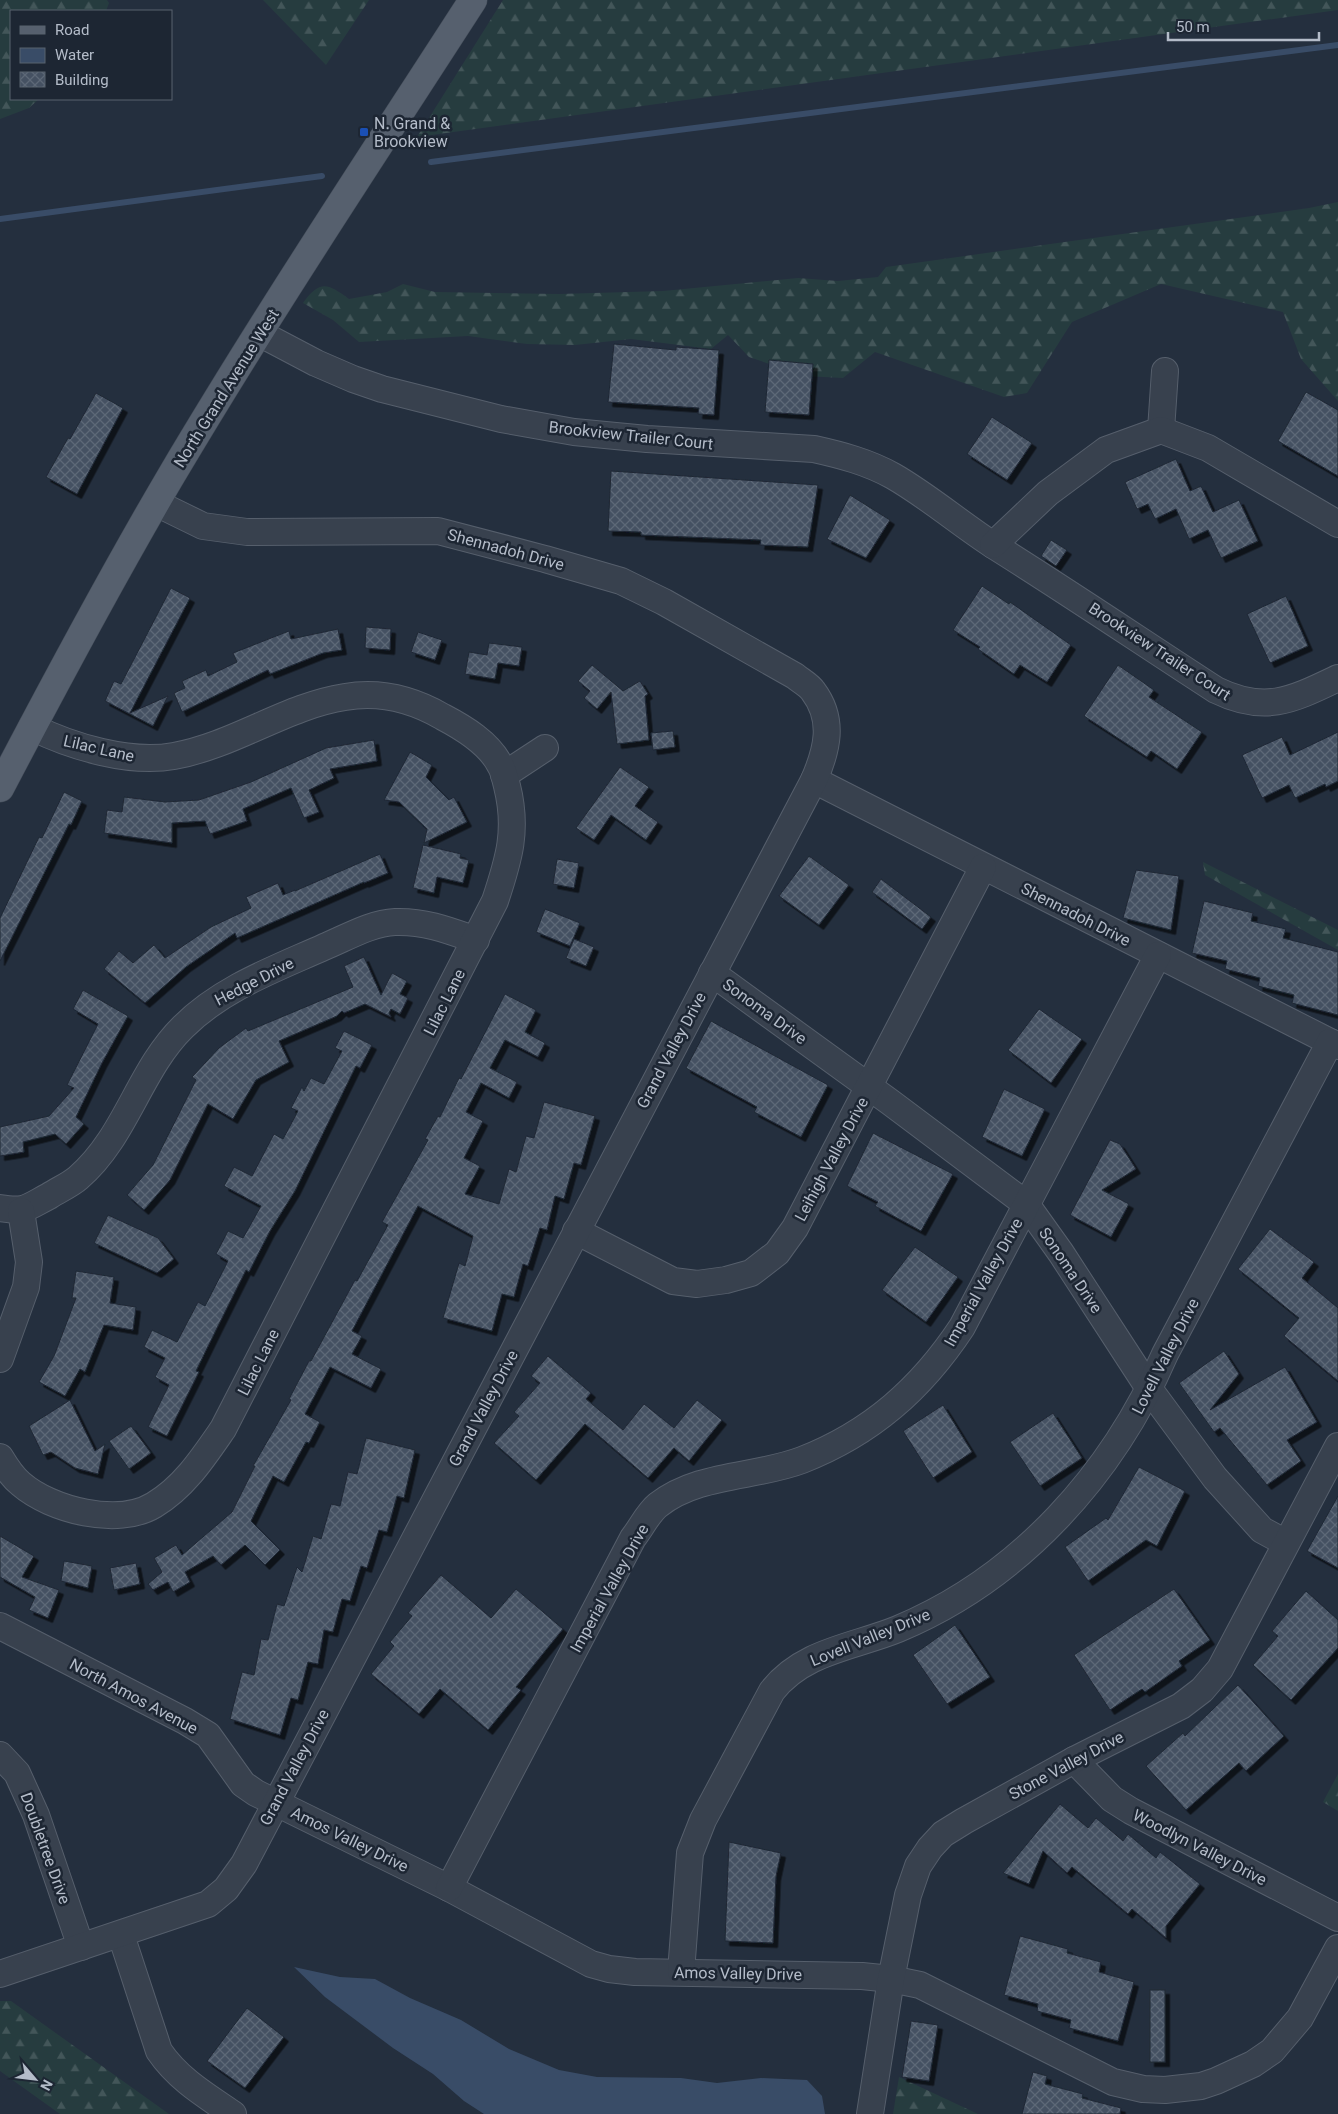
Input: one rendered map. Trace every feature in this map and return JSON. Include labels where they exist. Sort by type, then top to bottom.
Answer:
[{"type":"main road","name":"North Grand Avenue West","points":[[0,788],[95,610],[156,503],[259,333],[473,0]]},
{"type":"street","name":"Brookview Trailer Court","points":[[259,333],[316,363],[353,379],[382,389],[501,419],[574,432],[647,439],[814,449],[860,461],[892,476],[993,545],[1030,566],[1216,690],[1236,700],[1260,704],[1299,697],[1338,678]]},
{"type":"street","points":[[1161,430],[1165,371]]},
{"type":"street","points":[[993,545],[1048,493],[1106,450],[1161,430],[1208,448],[1338,524]]},
{"type":"street","name":"Shennadoh Drive","points":[[156,503],[203,526],[247,532],[438,530],[593,572],[621,581],[664,602],[795,676],[813,690],[821,706]]},
{"type":"street","name":"Lilac Lane","points":[[0,1457],[20,1484],[48,1502],[92,1514],[109,1515],[152,1507],[182,1484],[205,1456],[223,1430],[476,940],[495,900],[505,871],[513,832],[510,800],[504,774],[500,764],[487,748],[467,730],[429,708],[401,698],[378,694],[346,696],[315,703],[227,741],[175,756],[154,758],[132,757],[95,749],[54,737],[32,727]]},
{"type":"street","name":"Grand Valley Drive","points":[[0,1974],[121,1935],[208,1904],[226,1889],[244,1864],[814,780],[825,754],[828,731],[821,706]]},
{"type":"street","points":[[504,774],[545,748]]},
{"type":"street","name":"Shennadoh Drive","points":[[814,780],[1334,1044]]},
{"type":"street","name":"Leihigh Valley Drive","points":[[576,1231],[674,1281],[697,1284],[726,1280],[751,1273],[777,1253],[795,1228],[983,867]]},
{"type":"street","name":"Hedge Drive","points":[[10,1210],[78,1179],[104,1150],[166,1048],[182,1028],[211,1002],[239,986],[358,932],[392,922],[419,922],[476,940]]},
{"type":"street","name":"Imperial Valley Drive","points":[[448,1888],[633,1538],[656,1506],[678,1491],[706,1482],[757,1472],[801,1460],[851,1437],[891,1410],[918,1384],[953,1340],[1158,955]]},
{"type":"street","name":"Sonoma Drive","points":[[712,973],[1026,1204],[1061,1253],[1150,1390],[1216,1478],[1262,1530],[1286,1543]]},
{"type":"street","name":"Lovell Valley Drive","points":[[681,1972],[690,1853],[703,1820],[753,1723],[772,1691],[782,1678],[797,1667],[820,1655],[897,1630],[932,1614],[962,1597],[1012,1560],[1058,1520],[1094,1477],[1126,1431],[1150,1390],[1165,1354],[1334,1044]]},
{"type":"street","points":[[0,1359],[26,1287],[29,1262],[10,1210]]},
{"type":"street","name":"Stone Valley Drive","points":[[870,2114],[891,1979],[908,1895],[918,1866],[930,1848],[944,1834],[964,1820],[1074,1760],[1180,1706],[1202,1690],[1220,1669],[1286,1543],[1337,1452]]},
{"type":"street","name":"North Amos Avenue","points":[[0,1626],[208,1735],[243,1784],[275,1802]]},
{"type":"street","name":"Doubletree Drive","points":[[0,1755],[17,1773],[36,1815],[81,1947]]},
{"type":"street","name":"Woodlyn Valley Drive","points":[[1074,1760],[1112,1799],[1131,1811],[1338,1918]]},
{"type":"street","name":"Amos Valley Drive","points":[[275,1802],[448,1888],[591,1964],[608,1969],[635,1972],[862,1976],[920,1985],[1113,2082],[1143,2089],[1165,2090],[1200,2086],[1216,2081],[1253,2064],[1272,2050],[1300,2018],[1338,1948]]},
{"type":"street","points":[[121,1935],[160,2051],[168,2065],[184,2081],[233,2114]]},
{"type":"green space","points":[[0,0],[107,0],[109,3],[106,10],[10,10],[10,100],[38,100],[29,108],[0,119]]},
{"type":"green space","points":[[263,0],[369,0],[326,65]]},
{"type":"green space","points":[[503,0],[1338,0],[1338,10],[417,137]]},
{"type":"green space","points":[[1338,202],[1338,401],[1301,359],[1283,312],[1161,284],[1072,322],[1027,393],[1004,397],[875,352],[843,378],[805,376],[749,357],[728,335],[711,349],[631,339],[575,345],[527,344],[468,336],[359,342],[333,320],[303,303],[314,290],[324,286],[335,290],[349,299],[387,292],[403,284],[435,292],[559,294],[663,291],[798,278],[838,281],[878,277],[886,267],[1309,208]]},
{"type":"green space","points":[[1203,862],[1338,930],[1338,950],[1205,875]]},
{"type":"green space","points":[[1338,1774],[1338,1811],[1323,1802]]},
{"type":"green space","points":[[0,2001],[11,2001],[169,2114],[60,2114],[0,2071]]},
{"type":"green space","points":[[899,2077],[978,2114],[893,2114]]},
{"type":"water","points":[[294,1967],[340,1977],[375,1979],[410,1998],[461,2020],[509,2049],[559,2070],[597,2077],[681,2078],[717,2083],[761,2078],[807,2080],[822,2096],[825,2114],[484,2114],[464,2101],[433,2074],[393,2048],[325,1997]]},
{"type":"building","points":[[614,344],[676,350],[676,347],[719,350],[714,415],[698,414],[699,408],[608,402]]},
{"type":"building","points":[[769,360],[813,364],[809,415],[765,412]]},
{"type":"building","points":[[1306,392],[1338,410],[1338,476],[1278,441]]},
{"type":"building","points":[[96,393],[123,408],[77,494],[46,477]]},
{"type":"building","points":[[992,417],[1032,443],[1007,480],[967,454]]},
{"type":"building","points":[[1176,459],[1190,491],[1201,486],[1213,512],[1239,500],[1258,541],[1221,558],[1208,530],[1189,539],[1176,509],[1155,519],[1148,504],[1137,509],[1125,482]]},
{"type":"building","points":[[611,471],[818,485],[808,547],[760,545],[761,540],[641,535],[641,532],[608,531]]},
{"type":"building","points":[[850,495],[890,520],[866,558],[827,539]]},
{"type":"building","points":[[1051,540],[1067,550],[1056,566],[1041,556]]},
{"type":"building","points":[[982,586],[1009,604],[1010,602],[1071,645],[1047,682],[1020,665],[1014,674],[978,649],[980,647],[953,630]]},
{"type":"building","points":[[171,588],[190,598],[130,713],[168,696],[153,726],[105,701],[114,681],[121,684]]},
{"type":"building","points":[[1286,596],[1308,646],[1270,663],[1247,614]]},
{"type":"building","points":[[366,627],[391,629],[390,650],[365,648]]},
{"type":"building","points":[[338,629],[342,650],[323,653],[270,674],[268,670],[182,712],[174,693],[185,688],[182,681],[206,670],[208,676],[237,662],[233,653],[289,631],[291,639]]},
{"type":"building","points":[[418,632],[442,640],[435,660],[411,652]]},
{"type":"building","points":[[489,643],[522,647],[519,666],[498,663],[495,679],[465,674],[469,652],[487,655]]},
{"type":"building","points":[[592,665],[623,691],[640,681],[648,694],[645,696],[649,740],[617,744],[611,692],[597,709],[584,698],[590,691],[578,681]]},
{"type":"building","points":[[1118,665],[1154,690],[1149,697],[1202,732],[1177,769],[1151,751],[1147,757],[1084,716]]},
{"type":"building","points":[[673,731],[675,747],[653,750],[651,733]]},
{"type":"building","points":[[1338,732],[1338,781],[1326,787],[1325,784],[1295,798],[1289,785],[1262,798],[1242,755],[1282,737],[1290,755]]},
{"type":"building","points":[[374,740],[377,761],[330,769],[334,778],[309,790],[319,812],[304,818],[291,788],[243,809],[247,821],[210,834],[205,821],[172,823],[172,843],[104,833],[107,810],[122,812],[124,797],[165,802],[199,800],[251,782],[326,748]]},
{"type":"building","points":[[410,752],[432,765],[426,777],[449,800],[454,797],[467,822],[424,843],[427,829],[399,802],[384,800]]},
{"type":"building","points":[[620,767],[649,787],[635,806],[658,822],[646,840],[611,815],[594,840],[576,828]]},
{"type":"building","points":[[64,792],[82,801],[0,961],[0,918],[39,837],[42,838]]},
{"type":"building","points":[[423,845],[461,854],[460,858],[469,860],[463,883],[437,877],[434,893],[413,888]]},
{"type":"building","points":[[380,854],[388,873],[237,938],[235,933],[186,967],[145,1003],[104,969],[119,951],[133,963],[154,945],[165,958],[211,927],[251,908],[246,897],[278,883],[283,895]]},
{"type":"building","points":[[809,856],[849,885],[819,925],[779,896]]},
{"type":"building","points":[[557,859],[579,863],[574,888],[553,884]]},
{"type":"building","points":[[1136,870],[1179,876],[1171,930],[1123,918]]},
{"type":"building","points":[[881,879],[931,917],[922,929],[872,892]]},
{"type":"building","points":[[1204,901],[1253,913],[1251,921],[1286,929],[1283,938],[1338,952],[1338,1015],[1292,1003],[1294,995],[1258,986],[1260,978],[1225,969],[1227,961],[1192,953]]},
{"type":"building","points":[[545,909],[580,923],[570,946],[536,932]]},
{"type":"building","points":[[574,939],[594,947],[586,966],[566,958]]},
{"type":"building","points":[[364,957],[381,995],[392,973],[407,981],[400,994],[408,998],[400,1014],[391,1009],[389,1013],[391,1017],[365,1004],[344,1013],[342,1011],[337,1016],[279,1041],[289,1062],[256,1080],[233,1119],[208,1104],[170,1180],[144,1210],[127,1195],[153,1165],[196,1080],[192,1077],[219,1048],[246,1028],[248,1031],[353,987],[344,966]]},
{"type":"building","points":[[83,990],[128,1016],[102,1063],[76,1117],[84,1124],[66,1144],[55,1134],[23,1142],[24,1152],[0,1156],[0,1127],[49,1116],[74,1088],[67,1085],[98,1024],[73,1009]]},
{"type":"building","points":[[505,994],[536,1010],[525,1032],[545,1043],[538,1057],[505,1040],[490,1068],[517,1082],[509,1098],[481,1083],[466,1112],[483,1121],[464,1158],[480,1166],[465,1194],[499,1204],[509,1169],[516,1172],[526,1136],[534,1138],[544,1102],[595,1116],[581,1165],[574,1163],[564,1199],[555,1196],[547,1230],[540,1228],[528,1266],[523,1264],[514,1297],[502,1294],[492,1331],[443,1318],[459,1263],[465,1266],[473,1236],[418,1206],[352,1331],[362,1336],[352,1354],[381,1369],[371,1388],[330,1367],[305,1414],[320,1422],[309,1443],[306,1442],[284,1482],[273,1476],[251,1521],[280,1550],[265,1565],[245,1545],[221,1565],[213,1556],[185,1572],[190,1582],[173,1592],[168,1582],[153,1590],[148,1584],[162,1572],[154,1558],[176,1545],[182,1555],[232,1512],[255,1466],[253,1466],[291,1400],[289,1399],[309,1361],[311,1361],[355,1280],[357,1281],[388,1225],[382,1222],[428,1140],[425,1139],[438,1116],[440,1117],[459,1078],[461,1079]]},
{"type":"building","points":[[1039,1009],[1082,1039],[1051,1083],[1008,1050]]},
{"type":"building","points":[[711,1021],[828,1085],[801,1137],[754,1112],[757,1107],[686,1068]]},
{"type":"building","points":[[344,1031],[372,1045],[360,1068],[356,1066],[295,1191],[270,1231],[249,1272],[246,1270],[196,1371],[199,1372],[167,1436],[148,1427],[169,1385],[155,1377],[165,1358],[144,1347],[152,1330],[177,1342],[198,1302],[205,1306],[228,1261],[216,1254],[228,1231],[243,1238],[261,1206],[224,1186],[234,1167],[252,1176],[274,1134],[283,1139],[298,1111],[291,1108],[302,1087],[304,1091],[311,1078],[324,1084],[342,1051],[335,1048]]},
{"type":"building","points":[[1004,1089],[1045,1109],[1022,1156],[982,1137]]},
{"type":"building","points":[[873,1133],[953,1174],[921,1231],[875,1206],[878,1202],[847,1186]]},
{"type":"building","points":[[1110,1140],[1120,1144],[1136,1169],[1102,1190],[1129,1204],[1111,1237],[1070,1215]]},
{"type":"building","points":[[108,1215],[158,1238],[174,1259],[157,1273],[94,1243]]},
{"type":"building","points":[[1270,1229],[1314,1262],[1302,1278],[1338,1308],[1338,1381],[1284,1336],[1299,1318],[1238,1269]]},
{"type":"building","points":[[915,1247],[958,1277],[926,1322],[882,1290]]},
{"type":"building","points":[[76,1271],[114,1277],[110,1303],[136,1307],[133,1330],[104,1325],[85,1372],[80,1369],[65,1396],[39,1382],[54,1356],[76,1298],[72,1298]]},
{"type":"building","points":[[1224,1351],[1239,1374],[1210,1410],[1285,1367],[1317,1422],[1287,1440],[1301,1461],[1267,1485],[1220,1428],[1214,1432],[1179,1383]]},
{"type":"building","points":[[548,1356],[591,1393],[586,1399],[623,1430],[644,1404],[674,1428],[697,1400],[722,1420],[689,1461],[674,1448],[648,1478],[585,1424],[536,1480],[494,1443],[519,1416],[514,1412],[540,1383],[531,1376]]},
{"type":"building","points":[[70,1400],[95,1451],[105,1444],[98,1474],[75,1468],[51,1452],[43,1455],[29,1426]]},
{"type":"building","points":[[943,1405],[972,1452],[933,1478],[903,1431]]},
{"type":"building","points":[[1053,1413],[1082,1458],[1040,1486],[1010,1442]]},
{"type":"building","points":[[131,1426],[151,1453],[129,1469],[109,1441]]},
{"type":"building","points":[[366,1438],[415,1450],[404,1498],[397,1496],[387,1532],[379,1530],[367,1568],[361,1566],[350,1601],[342,1599],[333,1632],[324,1630],[318,1664],[308,1662],[298,1700],[291,1698],[280,1735],[230,1719],[242,1672],[254,1675],[261,1639],[268,1640],[277,1604],[284,1606],[297,1567],[302,1572],[313,1536],[321,1539],[331,1504],[340,1506],[348,1472],[357,1474]]},
{"type":"building","points":[[1139,1467],[1185,1491],[1157,1546],[1146,1540],[1088,1581],[1065,1547],[1106,1518],[1108,1520]]},
{"type":"building","points":[[1338,1496],[1338,1568],[1307,1551]]},
{"type":"building","points":[[0,1536],[34,1556],[22,1577],[59,1590],[48,1618],[29,1610],[35,1597],[0,1577]]},
{"type":"building","points":[[64,1561],[92,1566],[88,1588],[61,1581]]},
{"type":"building","points":[[136,1563],[140,1584],[114,1590],[110,1568]]},
{"type":"building","points":[[441,1575],[491,1618],[516,1589],[563,1629],[516,1687],[521,1690],[488,1730],[440,1689],[419,1714],[371,1674],[394,1646],[390,1642],[412,1616],[408,1613]]},
{"type":"building","points":[[1174,1589],[1210,1640],[1179,1661],[1182,1666],[1145,1692],[1142,1689],[1110,1710],[1074,1655]]},
{"type":"building","points":[[1306,1591],[1338,1620],[1338,1648],[1291,1700],[1253,1665],[1278,1636],[1272,1631]]},
{"type":"building","points":[[955,1625],[990,1677],[947,1704],[913,1655]]},
{"type":"building","points":[[1238,1685],[1284,1736],[1246,1771],[1239,1763],[1186,1810],[1146,1766],[1183,1733],[1185,1736]]},
{"type":"building","points":[[1060,1804],[1088,1828],[1096,1818],[1123,1841],[1128,1834],[1156,1858],[1160,1852],[1200,1884],[1166,1926],[1166,1938],[1132,1909],[1128,1914],[1072,1867],[1067,1873],[1043,1851],[1029,1884],[1003,1873]]},
{"type":"building","points":[[729,1842],[781,1853],[776,1876],[773,1943],[725,1941]]},
{"type":"building","points":[[1020,1936],[1068,1949],[1067,1953],[1101,1962],[1099,1972],[1134,1982],[1118,2041],[1069,2028],[1071,2020],[1037,2011],[1038,2004],[1004,1995]]},
{"type":"building","points":[[1150,1990],[1165,1990],[1165,2062],[1150,2062]]},
{"type":"building","points":[[247,2008],[284,2037],[245,2088],[207,2061]]},
{"type":"building","points":[[911,2021],[938,2025],[929,2081],[902,2077]]},
{"type":"building","points":[[1033,2072],[1047,2076],[1045,2084],[1083,2094],[1082,2098],[1121,2108],[1120,2114],[1022,2114]]},
{"type":"waterway","points":[[431,162],[1338,45]]},
{"type":"waterway","points":[[0,219],[322,176]]},
{"type":"place","name":"N. Grand & Brookview","points":[[364,132]]}]
